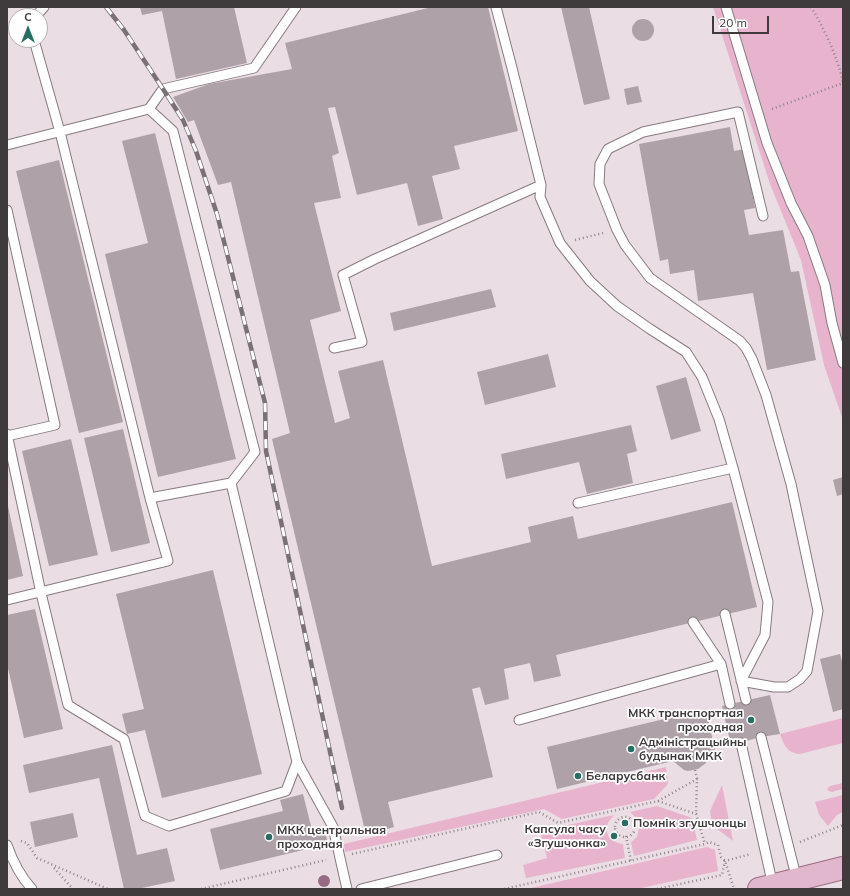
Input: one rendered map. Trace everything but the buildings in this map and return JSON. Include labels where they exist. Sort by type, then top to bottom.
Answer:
[{"type":"main road","points":[[766,887],[842,872]]},
{"type":"lane","points":[[7,145],[148,109],[163,89],[254,68],[296,7]]},
{"type":"lane","points":[[496,7],[541,185],[540,196],[560,243],[590,281],[617,306],[686,352],[702,377],[719,419],[768,602],[765,635],[741,681]]},
{"type":"lane","points":[[726,7],[767,143],[791,203],[808,236],[825,285],[832,323],[843,363]]},
{"type":"lane","points":[[7,600],[41,593],[168,561],[150,498],[60,132],[36,48]]},
{"type":"lane","points":[[148,109],[173,131],[255,452],[231,483],[150,498]]},
{"type":"lane","points":[[741,681],[774,687],[788,687],[800,680],[807,671],[818,611],[791,484],[766,395],[746,348],[740,341],[650,278],[617,230],[599,184],[600,164],[608,149],[643,132],[738,112],[763,216]]},
{"type":"lane","points":[[334,348],[362,342],[343,275],[375,259],[541,185]]},
{"type":"lane","points":[[7,210],[55,424],[7,435],[41,593],[68,705],[124,739],[145,816],[169,826],[286,791],[297,762]]},
{"type":"lane","points":[[578,504],[733,468]]},
{"type":"lane","points":[[231,483],[297,762],[333,827],[347,889]]},
{"type":"lane","points":[[725,614],[746,700]]},
{"type":"lane","points":[[693,622],[721,664],[730,704]]},
{"type":"lane","points":[[519,720],[721,664]]},
{"type":"lane","points":[[761,737],[797,880]]},
{"type":"lane","points":[[741,743],[766,851],[766,887]]},
{"type":"lane","points":[[7,845],[12,860],[22,878],[32,889]]},
{"type":"lane","points":[[361,889],[497,855]]},
{"type":"path","points":[[758,114],[843,83],[840,68],[830,43],[811,7]]},
{"type":"path","points":[[560,243],[617,230]]},
{"type":"path","points":[[695,770],[697,779],[696,814],[705,844]]},
{"type":"path","points":[[200,889],[215,887],[340,856],[539,812],[558,823],[658,801],[697,779]]},
{"type":"path","points":[[658,801],[696,814]]},
{"type":"path","points":[[623,817],[630,818],[634,823],[634,830],[630,835],[626,836],[618,834],[615,828],[616,822],[623,817]]},
{"type":"path","points":[[788,846],[843,825]]},
{"type":"path","points":[[626,836],[631,862]]},
{"type":"path","points":[[20,841],[27,844],[37,858],[52,866],[108,889]]},
{"type":"path","points":[[504,889],[631,862],[709,842],[718,845],[721,857],[725,861],[734,889]]},
{"type":"path","points":[[725,861],[766,851]]},
{"type":"path","points":[[657,889],[722,875],[725,861]]},
{"type":"path","points":[[52,866],[73,889]]},
{"type":"shaded area","points":[[713,7],[843,7],[843,420],[824,365],[801,260],[770,184]]},
{"type":"shaded area","points":[[843,718],[843,743],[800,754],[792,752],[787,748],[780,734]]},
{"type":"shaded area","points":[[666,767],[668,784],[654,799],[562,819],[544,809],[345,852],[344,844]]},
{"type":"shaded area","points":[[843,783],[843,789],[832,792],[827,789],[830,786]]},
{"type":"shaded area","points":[[722,785],[733,841],[712,825],[710,811]]},
{"type":"shaded area","points":[[843,795],[843,812],[837,815],[828,826],[819,815],[815,802]]},
{"type":"shaded area","points":[[657,806],[692,818],[697,840],[634,856],[631,842],[637,837],[640,824],[630,812]]},
{"type":"shaded area","points":[[614,815],[608,822],[608,835],[616,842],[623,844],[625,858],[526,878],[523,865],[547,858],[540,831]]},
{"type":"shaded area","points":[[707,847],[715,850],[718,871],[637,889],[527,889]]},
{"type":"railway","points":[[106,7],[124,30],[183,120],[196,151],[217,214],[265,403],[266,451],[342,808]]},
{"type":"place","name":"МКК транспортная проходная","points":[[751,720]]},
{"type":"place","name":"Адміністрацыйны будынак МКК","points":[[631,749]]},
{"type":"place","name":"Беларусбанк","points":[[578,776]]},
{"type":"place","name":"Помнік згушчонцы","points":[[625,823]]},
{"type":"place","name":"Капсула часу «Згушчонка»","points":[[614,836]]},
{"type":"place","name":"МКК центральная проходная","points":[[269,837]]}]
